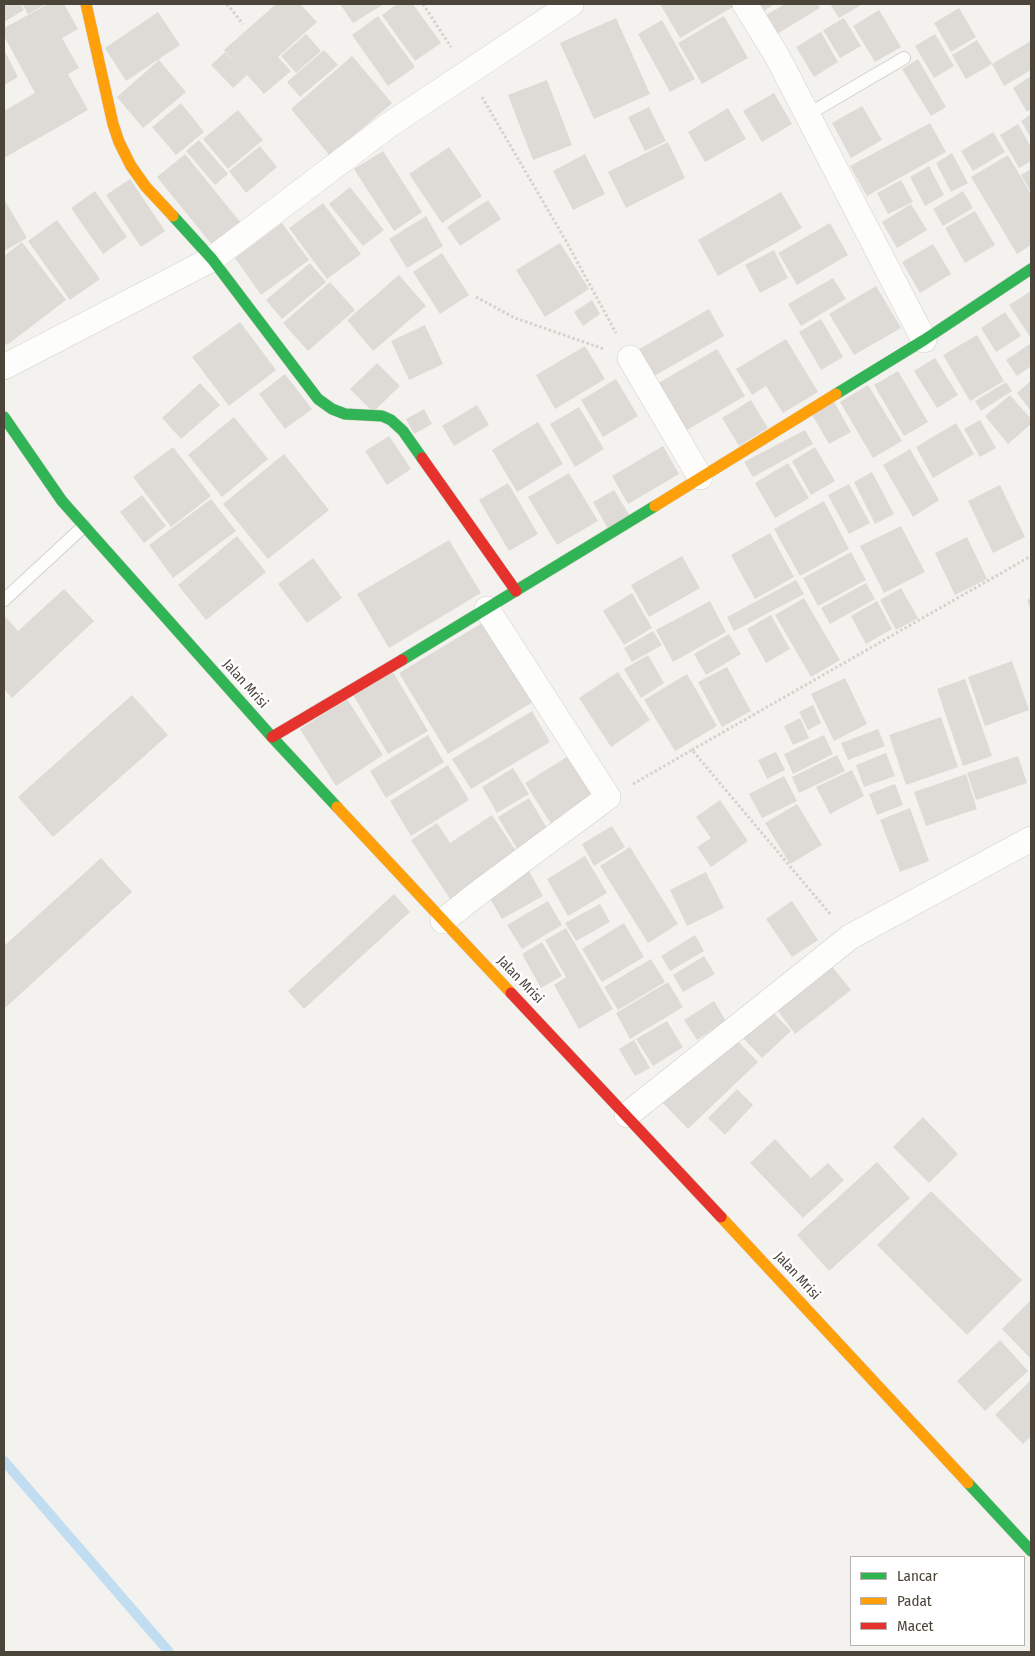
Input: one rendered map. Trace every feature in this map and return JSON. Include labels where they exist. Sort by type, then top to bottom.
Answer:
[{"type":"street","points":[[86,4],[118,142],[131,166],[146,187],[212,259],[318,399],[332,409],[345,414],[382,416],[392,420],[403,431],[516,591]]},
{"type":"street","points":[[4,367],[212,259],[389,125],[571,4]]},
{"type":"street","points":[[745,4],[777,56],[924,340]]},
{"type":"street","points":[[272,737],[487,609],[924,340],[1031,269]]},
{"type":"street","points":[[630,358],[700,477]]},
{"type":"street","name":"Jalan Mrisi","points":[[4,416],[62,500],[272,737],[442,921],[627,1115],[1031,1550]]},
{"type":"street","points":[[442,921],[608,798],[487,609]]},
{"type":"street","points":[[627,1115],[850,937],[1031,839]]},
{"type":"lane","points":[[807,116],[904,58]]},
{"type":"lane","points":[[4,600],[84,526]]},
{"type":"path","points":[[227,4],[243,24]]},
{"type":"path","points":[[423,4],[467,73],[566,241],[630,358]]},
{"type":"path","points":[[476,297],[515,318],[630,358]]},
{"type":"path","points":[[608,798],[1031,556]]},
{"type":"path","points":[[692,750],[850,937]]},
{"type":"building","points":[[4,4],[20,4],[24,10],[4,22]]},
{"type":"building","points":[[22,4],[46,4],[28,14]]},
{"type":"building","points":[[48,4],[64,4],[78,29],[62,38],[79,68],[68,74],[88,110],[4,158],[4,111],[35,93],[4,36],[4,28]]},
{"type":"building","points":[[276,4],[300,4],[317,22],[278,57],[291,71],[264,94],[247,75],[233,88],[211,65],[225,52],[238,66],[224,50]]},
{"type":"building","points":[[340,4],[384,4],[353,23]]},
{"type":"building","points":[[397,4],[413,4],[441,43],[415,61],[382,15]]},
{"type":"building","points":[[660,4],[738,4],[680,38]]},
{"type":"building","points":[[757,4],[775,4],[762,12]]},
{"type":"building","points":[[785,4],[818,4],[820,8],[777,34],[766,15]]},
{"type":"building","points":[[830,4],[863,4],[839,18]]},
{"type":"building","points":[[959,8],[976,37],[951,52],[934,23]]},
{"type":"building","points":[[879,10],[901,47],[875,62],[853,26]]},
{"type":"building","points":[[158,12],[180,45],[126,81],[105,48]]},
{"type":"building","points":[[378,16],[415,67],[388,86],[352,35]]},
{"type":"building","points":[[724,16],[748,58],[702,84],[678,43]]},
{"type":"building","points":[[616,18],[650,94],[594,119],[560,43]]},
{"type":"building","points":[[844,18],[861,46],[840,58],[823,30]]},
{"type":"building","points":[[662,20],[695,79],[670,92],[638,34]]},
{"type":"building","points":[[821,32],[838,62],[814,77],[796,47]]},
{"type":"building","points":[[306,34],[321,51],[296,73],[281,56]]},
{"type":"building","points":[[935,34],[954,66],[934,78],[915,46]]},
{"type":"building","points":[[977,40],[992,64],[966,79],[952,55]]},
{"type":"building","points":[[1031,41],[1031,70],[1004,86],[992,64]]},
{"type":"building","points":[[4,50],[18,77],[4,85]]},
{"type":"building","points":[[324,50],[338,65],[300,97],[287,82]]},
{"type":"building","points":[[352,56],[392,103],[330,156],[291,109]]},
{"type":"building","points":[[918,59],[946,107],[931,116],[902,69]]},
{"type":"building","points":[[159,60],[186,92],[143,128],[117,97]]},
{"type":"building","points":[[1031,76],[1031,109],[1027,112],[1013,88]]},
{"type":"building","points":[[547,80],[572,145],[533,160],[508,95]]},
{"type":"building","points":[[774,93],[792,124],[762,142],[743,111]]},
{"type":"building","points":[[181,103],[204,132],[176,155],[152,127]]},
{"type":"building","points":[[862,106],[882,140],[851,158],[832,123]]},
{"type":"building","points":[[649,107],[666,141],[645,151],[628,117]]},
{"type":"building","points":[[728,108],[746,139],[705,162],[688,132]]},
{"type":"building","points":[[238,110],[263,140],[228,169],[203,139]]},
{"type":"building","points":[[1031,114],[1031,138],[1021,121]]},
{"type":"building","points":[[930,123],[946,152],[867,196],[850,166]]},
{"type":"building","points":[[1018,124],[1031,147],[1031,161],[1019,168],[1000,135]]},
{"type":"building","points":[[993,132],[1005,152],[973,171],[961,151]]},
{"type":"building","points":[[199,140],[228,174],[215,185],[186,151]]},
{"type":"building","points":[[668,142],[685,178],[626,208],[608,172]]},
{"type":"building","points":[[260,146],[277,167],[246,193],[229,171]]},
{"type":"building","points":[[449,147],[482,196],[442,223],[409,174]]},
{"type":"building","points":[[383,151],[422,212],[394,231],[354,169]]},
{"type":"building","points":[[952,153],[968,183],[951,192],[936,163]]},
{"type":"building","points":[[185,154],[241,223],[213,246],[157,177]]},
{"type":"building","points":[[585,154],[605,194],[573,210],[553,171]]},
{"type":"building","points":[[1008,155],[1031,194],[1031,245],[1017,254],[971,177]]},
{"type":"building","points":[[929,166],[944,195],[925,206],[910,177]]},
{"type":"building","points":[[1031,169],[1031,192],[1021,175]]},
{"type":"building","points":[[130,179],[165,231],[141,247],[106,195]]},
{"type":"building","points":[[901,180],[913,202],[888,214],[877,193]]},
{"type":"building","points":[[350,187],[384,230],[363,246],[329,204]]},
{"type":"building","points":[[95,191],[127,237],[103,254],[71,208]]},
{"type":"building","points":[[963,191],[973,208],[943,226],[933,209]]},
{"type":"building","points":[[781,192],[802,228],[718,276],[698,240]]},
{"type":"building","points":[[4,199],[27,238],[4,251]]},
{"type":"building","points":[[488,200],[501,219],[460,246],[447,227]]},
{"type":"building","points":[[323,203],[361,254],[327,279],[289,228]]},
{"type":"building","points":[[911,204],[927,230],[897,248],[882,222]]},
{"type":"building","points":[[975,211],[995,245],[965,263],[945,228]]},
{"type":"building","points":[[426,216],[443,246],[407,268],[389,239]]},
{"type":"building","points":[[57,220],[100,279],[70,300],[28,241]]},
{"type":"building","points":[[282,223],[309,260],[261,295],[235,258]]},
{"type":"building","points":[[830,223],[848,255],[797,285],[778,253]]},
{"type":"building","points":[[22,242],[66,300],[7,345],[4,341],[4,256]]},
{"type":"building","points":[[560,243],[589,289],[545,317],[516,270]]},
{"type":"building","points":[[933,244],[951,274],[920,293],[902,262]]},
{"type":"building","points":[[774,250],[788,278],[760,293],[745,265]]},
{"type":"building","points":[[442,253],[469,295],[440,314],[413,272]]},
{"type":"building","points":[[310,263],[326,282],[282,319],[266,300]]},
{"type":"building","points":[[399,275],[426,306],[373,351],[347,320]]},
{"type":"building","points":[[833,278],[846,299],[801,326],[788,304]]},
{"type":"building","points":[[330,282],[355,310],[308,351],[283,323]]},
{"type":"building","points":[[876,286],[901,328],[854,355],[829,314]]},
{"type":"building","points":[[1031,291],[1031,338],[1009,305]]},
{"type":"building","points":[[592,300],[600,314],[583,326],[574,312]]},
{"type":"building","points":[[709,309],[724,336],[649,379],[634,352]]},
{"type":"building","points":[[1005,312],[1021,336],[996,352],[981,328]]},
{"type":"building","points":[[821,319],[843,357],[821,370],[799,332]]},
{"type":"building","points":[[240,322],[276,370],[229,406],[192,357]]},
{"type":"building","points":[[425,325],[443,364],[409,380],[391,341]]},
{"type":"building","points":[[977,335],[1004,381],[970,401],[943,355]]},
{"type":"building","points":[[786,339],[818,392],[783,413],[766,386],[752,395],[736,369]]},
{"type":"building","points":[[1031,343],[1031,366],[1017,376],[1006,360]]},
{"type":"building","points":[[585,346],[605,379],[555,409],[536,375]]},
{"type":"building","points":[[717,349],[745,396],[682,433],[655,385]]},
{"type":"building","points":[[935,358],[958,395],[937,408],[914,371]]},
{"type":"building","points":[[377,363],[400,386],[373,412],[350,389]]},
{"type":"building","points":[[898,371],[928,422],[904,436],[874,385]]},
{"type":"building","points":[[285,374],[312,409],[285,429],[259,394]]},
{"type":"building","points":[[616,379],[638,416],[603,437],[581,400]]},
{"type":"building","points":[[1031,381],[1031,411],[1017,393]]},
{"type":"building","points":[[1006,382],[1012,391],[981,411],[975,401]]},
{"type":"building","points":[[200,383],[220,405],[181,439],[162,418]]},
{"type":"building","points":[[868,385],[902,441],[873,458],[840,402]]},
{"type":"building","points":[[1010,395],[1031,419],[1031,424],[1008,444],[985,416]]},
{"type":"building","points":[[751,400],[768,428],[739,446],[722,418]]},
{"type":"building","points":[[833,400],[851,432],[829,444],[811,413]]},
{"type":"building","points":[[477,405],[489,425],[454,446],[442,426]]},
{"type":"building","points":[[579,407],[604,449],[575,467],[550,424]]},
{"type":"building","points":[[424,409],[432,424],[414,434],[406,419]]},
{"type":"building","points":[[234,417],[268,459],[222,497],[188,455]]},
{"type":"building","points":[[980,420],[996,448],[980,457],[964,429]]},
{"type":"building","points":[[538,422],[563,464],[517,492],[492,450]]},
{"type":"building","points":[[956,423],[974,454],[933,478],[916,447]]},
{"type":"building","points":[[805,430],[813,444],[753,477],[744,462]]},
{"type":"building","points":[[389,436],[411,469],[387,485],[365,451]]},
{"type":"building","points":[[663,446],[679,474],[628,504],[612,476]]},
{"type":"building","points":[[173,447],[211,496],[171,527],[133,477]]},
{"type":"building","points":[[815,447],[835,481],[811,495],[792,461]]},
{"type":"building","points":[[910,449],[939,500],[913,517],[883,465]]},
{"type":"building","points":[[284,454],[329,510],[268,559],[223,504]]},
{"type":"building","points":[[788,463],[809,498],[775,518],[755,483]]},
{"type":"building","points":[[872,472],[894,514],[875,524],[854,482]]},
{"type":"building","points":[[569,473],[598,521],[557,545],[528,497]]},
{"type":"building","points":[[508,483],[538,534],[509,551],[479,500]]},
{"type":"building","points":[[849,484],[870,523],[849,534],[828,495]]},
{"type":"building","points":[[1000,485],[1025,537],[993,553],[968,501]]},
{"type":"building","points":[[614,490],[630,516],[608,529],[593,502]]},
{"type":"building","points":[[142,495],[166,526],[144,543],[120,512]]},
{"type":"building","points":[[211,499],[236,531],[173,578],[149,545]]},
{"type":"building","points":[[824,501],[849,549],[800,576],[774,529]]},
{"type":"building","points":[[901,526],[925,572],[884,593],[860,546]]},
{"type":"building","points":[[770,533],[794,577],[755,599],[731,555]]},
{"type":"building","points":[[237,536],[266,572],[206,620],[178,585]]},
{"type":"building","points":[[967,537],[987,579],[955,595],[935,553]]},
{"type":"building","points":[[449,540],[481,593],[389,648],[357,594]]},
{"type":"building","points":[[851,552],[866,580],[818,606],[803,578]]},
{"type":"building","points":[[682,556],[700,588],[649,617],[631,585]]},
{"type":"building","points":[[313,558],[342,598],[307,623],[278,584]]},
{"type":"building","points":[[796,580],[804,594],[734,631],[727,617]]},
{"type":"building","points":[[866,583],[875,599],[830,624],[821,608]]},
{"type":"building","points":[[901,588],[918,618],[896,630],[880,600]]},
{"type":"building","points":[[64,589],[94,621],[12,698],[4,689],[4,615],[18,631]]},
{"type":"building","points":[[632,593],[652,628],[624,645],[603,611]]},
{"type":"building","points":[[804,598],[840,660],[811,677],[775,615]]},
{"type":"building","points":[[1031,598],[1031,610],[1027,600]]},
{"type":"building","points":[[710,601],[726,632],[673,662],[656,630]]},
{"type":"building","points":[[877,601],[892,629],[866,644],[851,616]]},
{"type":"building","points":[[771,615],[790,649],[766,663],[747,629]]},
{"type":"building","points":[[487,620],[536,700],[448,754],[399,673]]},
{"type":"building","points":[[653,631],[662,645],[632,662],[624,648]]},
{"type":"building","points":[[729,634],[741,654],[706,675],[694,654]]},
{"type":"building","points":[[648,655],[664,683],[641,698],[624,669]]},
{"type":"building","points":[[1012,661],[1029,710],[985,726],[968,677]]},
{"type":"building","points":[[727,667],[751,711],[722,727],[698,682]]},
{"type":"building","points":[[393,672],[428,731],[388,754],[353,695]]},
{"type":"building","points":[[618,672],[650,720],[611,747],[579,698]]},
{"type":"building","points":[[687,674],[717,726],[675,751],[644,700]]},
{"type":"building","points":[[845,678],[867,724],[834,741],[811,694]]},
{"type":"building","points":[[965,679],[992,756],[963,766],[937,689]]},
{"type":"building","points":[[132,695],[168,735],[53,837],[18,797]]},
{"type":"building","points":[[347,699],[383,755],[336,786],[300,729]]},
{"type":"building","points":[[813,705],[821,723],[808,730],[799,712]]},
{"type":"building","points":[[532,711],[550,742],[471,789],[452,759]]},
{"type":"building","points":[[941,717],[958,767],[906,785],[889,735]]},
{"type":"building","points":[[800,718],[809,738],[793,745],[784,726]]},
{"type":"building","points":[[878,729],[885,746],[848,760],[841,743]]},
{"type":"building","points":[[428,735],[444,762],[386,798],[370,771]]},
{"type":"building","points":[[824,735],[833,754],[793,774],[784,754]]},
{"type":"building","points":[[776,752],[785,770],[767,779],[758,760]]},
{"type":"building","points":[[886,753],[895,776],[864,787],[856,765]]},
{"type":"building","points":[[570,755],[597,799],[553,827],[525,783]]},
{"type":"building","points":[[837,755],[845,771],[799,793],[792,777]]},
{"type":"building","points":[[1018,756],[1027,783],[976,800],[967,773]]},
{"type":"building","points":[[448,765],[469,800],[411,836],[390,801]]},
{"type":"building","points":[[513,768],[529,794],[497,813],[482,787]]},
{"type":"building","points":[[852,770],[864,796],[830,814],[816,787]]},
{"type":"building","points":[[966,774],[977,809],[926,826],[914,792]]},
{"type":"building","points":[[784,776],[797,801],[762,818],[749,794]]},
{"type":"building","points":[[895,784],[903,805],[877,815],[869,794]]},
{"type":"building","points":[[529,798],[550,833],[519,852],[498,817]]},
{"type":"building","points":[[720,800],[748,841],[711,867],[697,847],[711,838],[696,817]]},
{"type":"building","points":[[797,804],[822,845],[790,864],[765,823]]},
{"type":"building","points":[[910,808],[929,861],[900,872],[880,820]]},
{"type":"building","points":[[492,815],[520,857],[452,902],[411,840],[437,823],[450,843]]},
{"type":"building","points":[[612,826],[625,847],[594,866],[582,844]]},
{"type":"building","points":[[630,847],[678,924],[648,943],[600,866]]},
{"type":"building","points":[[585,856],[607,893],[568,916],[547,879]]},
{"type":"building","points":[[101,858],[132,892],[4,1009],[4,946]]},
{"type":"building","points":[[529,871],[543,896],[502,919],[488,895]]},
{"type":"building","points":[[706,872],[724,908],[687,926],[670,890]]},
{"type":"building","points":[[394,894],[410,912],[304,1009],[288,991]]},
{"type":"building","points":[[548,901],[562,925],[522,949],[507,925]]},
{"type":"building","points":[[792,901],[818,940],[792,957],[766,919]]},
{"type":"building","points":[[600,904],[610,922],[576,941],[565,923]]},
{"type":"building","points":[[624,923],[644,957],[602,982],[582,949]]},
{"type":"building","points":[[566,928],[613,1009],[579,1029],[554,985],[566,977],[545,940]]},
{"type":"building","points":[[695,935],[704,951],[670,971],[661,956]]},
{"type":"building","points":[[542,942],[562,976],[541,988],[522,954]]},
{"type":"building","points":[[704,956],[715,974],[683,992],[673,975]]},
{"type":"building","points":[[651,959],[665,982],[618,1010],[604,987]]},
{"type":"building","points":[[830,964],[851,990],[795,1034],[775,1007]]},
{"type":"building","points":[[668,982],[683,1007],[630,1039],[616,1013]]},
{"type":"building","points":[[714,1001],[726,1021],[697,1040],[684,1020]]},
{"type":"building","points":[[769,1008],[791,1031],[762,1058],[740,1035]]},
{"type":"building","points":[[667,1021],[683,1047],[653,1066],[636,1039]]},
{"type":"building","points":[[732,1035],[758,1062],[688,1129],[662,1102]]},
{"type":"building","points":[[634,1040],[650,1068],[635,1076],[619,1049]]},
{"type":"building","points":[[737,1089],[753,1105],[725,1135],[708,1118]]},
{"type":"building","points":[[923,1117],[958,1154],[929,1183],[893,1147]]},
{"type":"building","points":[[775,1139],[811,1178],[828,1163],[844,1180],[803,1218],[750,1163]]},
{"type":"building","points":[[877,1162],[910,1198],[829,1271],[797,1235]]},
{"type":"building","points":[[931,1191],[1022,1280],[967,1335],[877,1245]]},
{"type":"building","points":[[1031,1300],[1031,1359],[1002,1329]]},
{"type":"building","points":[[1000,1340],[1028,1371],[985,1411],[957,1381]]},
{"type":"building","points":[[1031,1380],[1031,1436],[1023,1444],[995,1415]]},
{"type":"waterway","points":[[4,1461],[169,1652]]},
{"type":"traffic: fast","points":[[173,216],[212,259],[318,399],[332,409],[345,414],[382,416],[391,420],[403,431],[422,458]]},
{"type":"traffic: fast","points":[[836,394],[924,340],[1031,269]]},
{"type":"traffic: fast","points":[[4,417],[62,501],[272,737],[337,807]]},
{"type":"traffic: fast","points":[[402,660],[655,506]]},
{"type":"traffic: fast","points":[[968,1483],[1031,1551]]},
{"type":"traffic: slow","points":[[86,4],[113,124],[119,142],[131,166],[146,187],[173,216]]},
{"type":"traffic: slow","points":[[655,506],[836,394]]},
{"type":"traffic: slow","points":[[337,807],[511,993]]},
{"type":"traffic: slow","points":[[721,1217],[968,1483]]},
{"type":"traffic: jam","points":[[422,458],[516,591]]},
{"type":"traffic: jam","points":[[272,737],[402,660]]},
{"type":"traffic: jam","points":[[511,993],[721,1217]]}]
